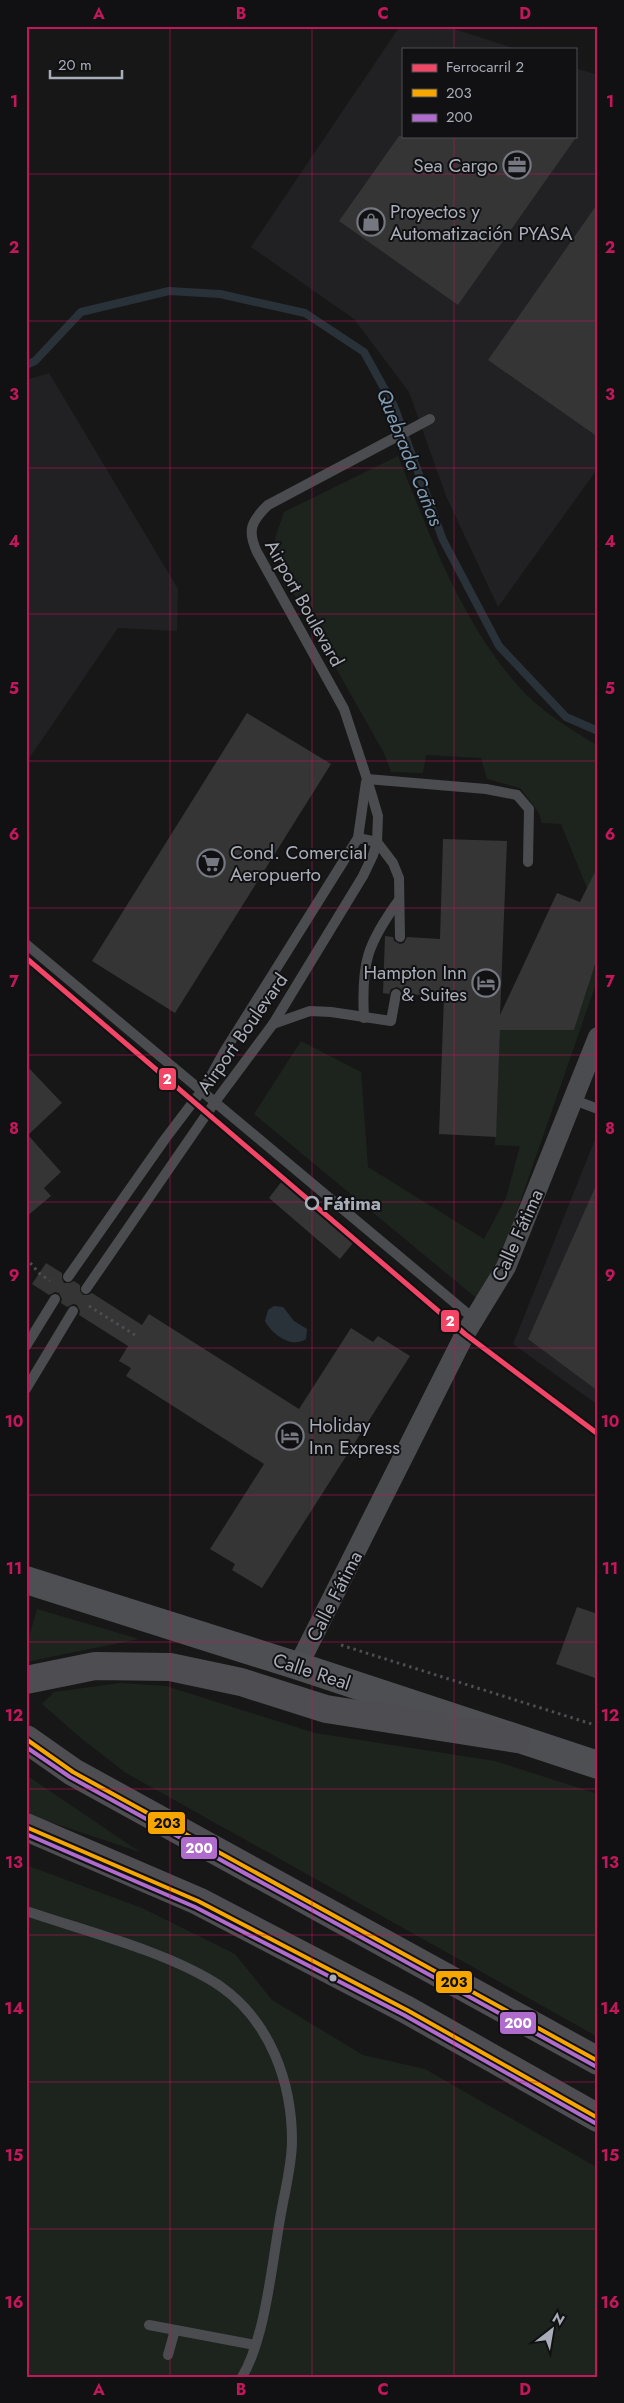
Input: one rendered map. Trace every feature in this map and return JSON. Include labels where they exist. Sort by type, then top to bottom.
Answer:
[{"type":"highway","points":[[26,1680],[94,1666],[170,1667],[241,1682],[326,1709],[517,1739]]},
{"type":"highway","points":[[26,1739],[73,1772],[598,2062]]},
{"type":"highway","points":[[26,1827],[198,1901],[407,2010],[598,2120]]},
{"type":"main road","name":"Calle Real","points":[[26,1580],[298,1666],[598,1765]]},
{"type":"street","name":"Calle Fátima","points":[[298,1666],[474,1319],[506,1267],[598,1037]]},
{"type":"lane","name":"Airport Boulevard","points":[[86,1289],[215,1102],[273,1024],[363,876],[373,855],[376,842],[378,816],[344,709],[251,540],[251,528],[258,515],[268,505],[338,466],[430,419]]},
{"type":"lane","name":"Airport Boulevard","points":[[68,1278],[164,1139],[202,1091],[358,838],[367,779]]},
{"type":"lane","points":[[367,779],[486,789],[517,795],[529,809],[528,862]]},
{"type":"lane","points":[[358,838],[376,842],[393,863],[399,878],[400,937]]},
{"type":"lane","points":[[364,1018],[362,991],[368,954],[383,923],[399,900]]},
{"type":"lane","points":[[26,944],[474,1319]]},
{"type":"lane","points":[[273,1024],[310,1011],[331,1012],[391,1021],[396,994]]},
{"type":"lane","points":[[574,1100],[598,1109]]},
{"type":"lane","points":[[26,1346],[55,1299]]},
{"type":"lane","points":[[26,1389],[73,1311]]},
{"type":"lane","points":[[26,1912],[159,1956],[190,1970],[220,1987],[242,2005],[269,2043],[287,2087],[292,2143],[269,2285],[255,2346],[242,2377]]},
{"type":"lane","points":[[149,2325],[255,2346]]},
{"type":"lane","points":[[168,2355],[175,2330]]},
{"type":"path","points":[[341,1645],[598,1726]]},
{"type":"shaded area","points":[[400,26],[445,26],[513,48],[402,48],[402,138],[576,138],[576,68],[598,75],[598,468],[498,607],[446,496],[409,392],[354,319],[251,247]]},
{"type":"shaded area","points":[[49,373],[178,589],[177,631],[118,628],[26,763],[26,380]]},
{"type":"shaded area","points":[[398,456],[422,517],[449,577],[480,634],[498,661],[536,704],[598,746],[598,893],[587,888],[561,824],[542,823],[539,813],[520,788],[487,779],[481,758],[426,755],[423,773],[391,772],[384,753],[281,571],[275,538],[284,512]]},
{"type":"shaded area","points":[[598,955],[598,978],[500,1260],[481,1302],[254,1114],[301,1041],[361,1072],[368,1167],[484,1239],[506,1198],[520,1146],[495,1145],[500,1030],[574,1030]]},
{"type":"shaded area","points":[[598,1132],[598,1405],[513,1344]]},
{"type":"shaded area","points":[[274,1306],[283,1307],[294,1321],[307,1329],[306,1339],[300,1342],[288,1341],[272,1331],[265,1321],[268,1310]]},
{"type":"shaded area","points":[[37,1609],[139,1639],[26,1662],[26,1648]]},
{"type":"shaded area","points":[[120,1683],[166,1686],[315,1733],[495,1761],[598,1794],[598,2037],[126,1773],[82,1739],[42,1704],[54,1692]]},
{"type":"shaded area","points":[[26,1775],[140,1852],[26,1814]]},
{"type":"shaded area","points":[[26,1865],[142,1908],[235,1954],[272,2000],[363,2055],[425,2069],[598,2168],[598,2377],[26,2377]]},
{"type":"building","points":[[399,136],[402,136],[402,138],[576,138],[458,305],[339,221]]},
{"type":"building","points":[[598,203],[598,437],[488,360]]},
{"type":"building","name":"Cond. Comercial Aeropuerto","points":[[247,713],[331,764],[175,1013],[92,961]]},
{"type":"building","name":"Hampton Inn & Suites","points":[[443,839],[507,841],[500,1015],[557,893],[580,902],[598,866],[598,955],[574,1030],[500,1030],[496,1137],[439,1134],[444,996],[403,994],[401,989],[397,987],[391,989],[389,994],[383,993],[385,936],[393,937],[394,941],[400,944],[404,943],[407,937],[440,939]]},
{"type":"building","points":[[26,1065],[62,1103],[28,1135],[61,1172],[44,1188],[51,1196],[26,1217]]},
{"type":"building","name":"Fátima","points":[[282,1181],[353,1243],[340,1259],[269,1198]]},
{"type":"building","points":[[598,1181],[598,1391],[528,1339]]},
{"type":"building","name":"Holiday Inn Express","points":[[46,1263],[62,1273],[64,1283],[74,1281],[80,1285],[80,1291],[83,1295],[92,1293],[142,1325],[149,1314],[299,1409],[351,1328],[373,1342],[378,1336],[410,1356],[262,1588],[232,1570],[235,1564],[210,1549],[264,1464],[126,1376],[131,1368],[119,1361],[128,1346],[79,1315],[80,1311],[77,1305],[73,1304],[67,1307],[61,1303],[62,1299],[59,1293],[55,1292],[49,1295],[32,1284]]},
{"type":"building","points":[[577,1607],[598,1614],[598,1679],[556,1664]]},
{"type":"waterway","name":"Quebrada Cañas","points":[[26,365],[35,361],[81,312],[169,291],[220,294],[305,313],[364,352],[394,406],[443,540],[499,646],[566,717],[598,731]]},
{"type":"rail line","name":"2","points":[[26,958],[465,1334],[598,1434]]},
{"type":"transit line","name":"203","points":[[26,1739],[73,1772],[598,2061]]},
{"type":"transit line","name":"200","points":[[26,1747],[70,1777],[595,2066]]},
{"type":"transit line","name":"203","points":[[26,1827],[198,1901],[407,2010],[598,2118]]},
{"type":"transit line","name":"200","points":[[26,1834],[195,1907],[404,2015],[595,2123]]},
{"type":"place","name":"Sea Cargo","points":[[517,165]]},
{"type":"place","name":"Proyectos y Automatización PYASA","points":[[371,222]]},
{"type":"place","name":"Cond. Comercial Aeropuerto","points":[[211,863]]},
{"type":"place","name":"Hampton Inn & Suites","points":[[486,983]]},
{"type":"place","name":"Fátima","points":[[312,1203]]},
{"type":"place","name":"Holiday Inn Express","points":[[290,1436]]}]
